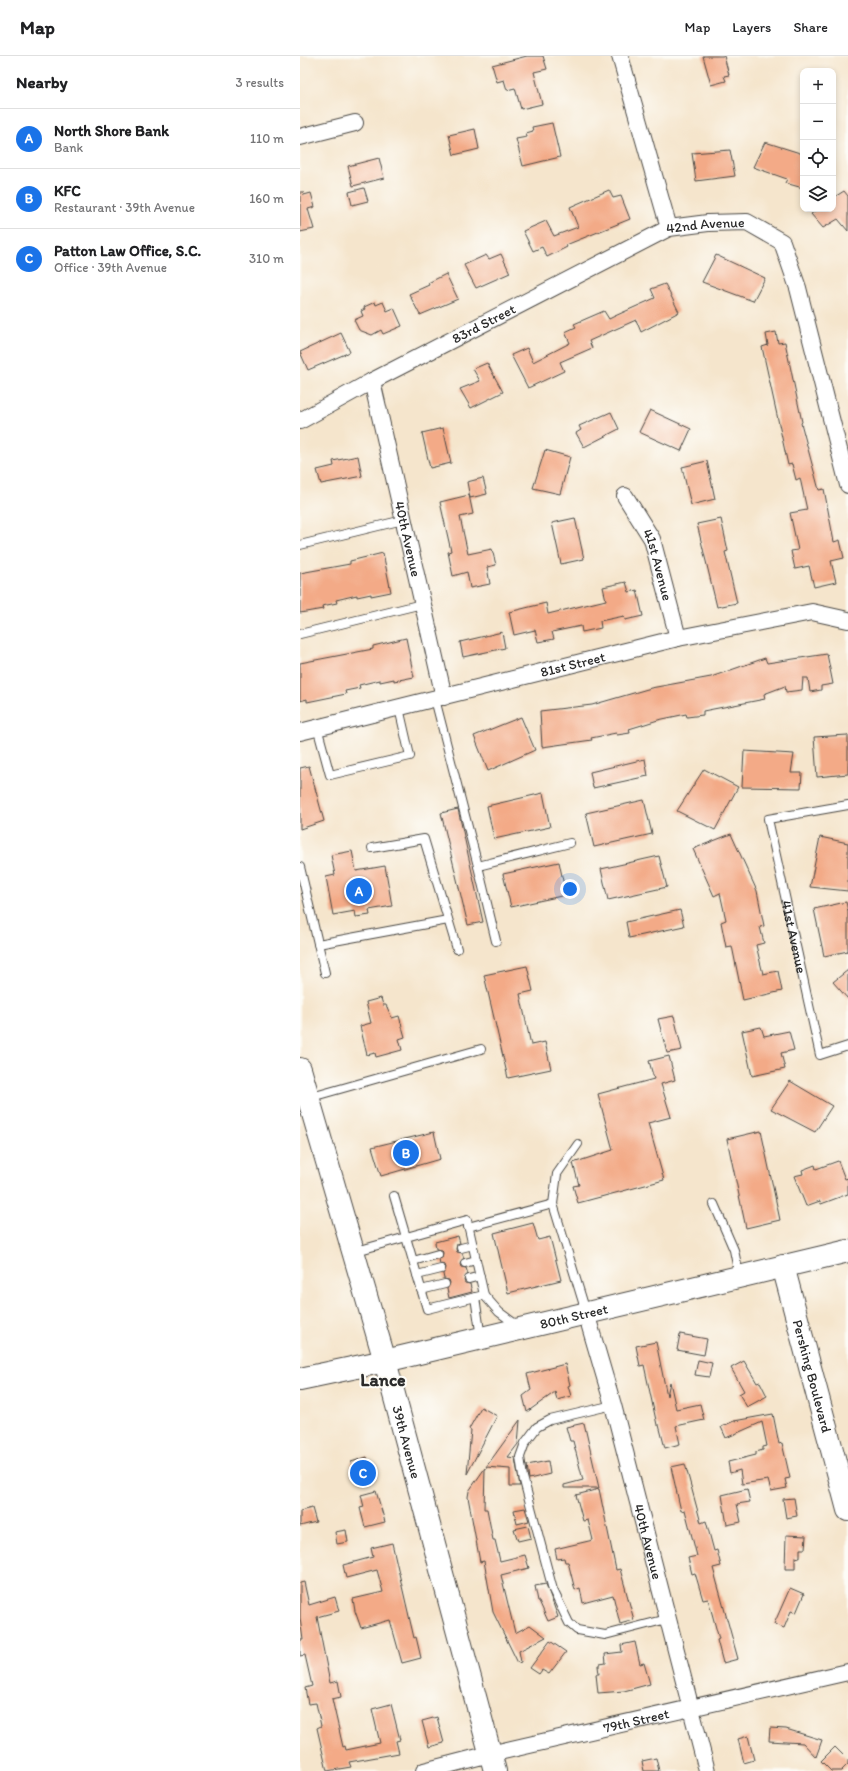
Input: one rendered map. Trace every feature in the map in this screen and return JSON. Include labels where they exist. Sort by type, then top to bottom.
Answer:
[{"type":"street","name":"42nd Avenue","points":[[620,56],[669,228],[708,223],[747,222],[782,242],[798,288],[848,485]]},
{"type":"street","points":[[300,136],[355,123]]},
{"type":"street","name":"83rd Street","points":[[300,420],[372,381],[669,228]]},
{"type":"street","name":"40th Avenue","points":[[372,381],[422,604],[439,698]]},
{"type":"street","name":"41st Avenue","points":[[624,496],[652,539],[678,638]]},
{"type":"street","name":"81st Street","points":[[300,732],[678,638],[812,612],[848,620]]},
{"type":"street","name":"39th Avenue","points":[[300,1069],[304,1099],[353,1253],[385,1362],[492,1762]]},
{"type":"street","name":"80th Street","points":[[300,1379],[385,1362],[848,1251]]},
{"type":"street","name":"Pershing Boulevard","points":[[783,1266],[848,1510]]},
{"type":"street","name":"40th Avenue","points":[[586,1313],[613,1404],[690,1710],[707,1771]]},
{"type":"street","name":"79th Street","points":[[424,1771],[492,1762],[690,1710],[848,1672]]},
{"type":"lane","points":[[300,546],[403,520]]},
{"type":"lane","points":[[300,634],[422,604]]},
{"type":"lane","points":[[439,698],[496,941]]},
{"type":"lane","points":[[317,727],[330,775],[352,770],[410,756],[399,708]]},
{"type":"lane","name":"41st Avenue","points":[[848,805],[768,819],[820,1055],[848,1046]]},
{"type":"lane","points":[[372,848],[424,839],[457,949]]},
{"type":"lane","points":[[478,866],[570,843]]},
{"type":"lane","points":[[300,867],[325,973]]},
{"type":"lane","points":[[318,944],[448,920]]},
{"type":"lane","points":[[304,1099],[481,1049]]},
{"type":"lane","points":[[578,1144],[557,1174],[553,1204],[586,1313]]},
{"type":"lane","points":[[394,1196],[427,1309],[484,1295]]},
{"type":"lane","points":[[468,1227],[553,1204]]},
{"type":"lane","points":[[714,1204],[734,1250],[740,1276]]},
{"type":"lane","points":[[353,1253],[406,1239],[467,1220],[484,1295],[499,1312],[522,1328]]},
{"type":"lane","points":[[461,1248],[473,1245]]},
{"type":"lane","points":[[413,1261],[438,1254]]},
{"type":"lane","points":[[465,1263],[476,1260]]},
{"type":"lane","points":[[417,1275],[441,1269]]},
{"type":"lane","points":[[469,1279],[480,1276]]},
{"type":"lane","points":[[421,1290],[445,1284]]},
{"type":"lane","points":[[475,1297],[481,1338]]},
{"type":"lane","points":[[613,1404],[550,1420],[537,1427],[525,1443],[520,1457],[524,1477],[553,1590],[569,1623],[577,1630],[605,1635],[667,1620]]},
{"type":"building","points":[[527,56],[543,56],[547,69],[534,72],[542,104],[521,109],[515,88],[507,90],[504,80],[497,82],[492,65]]},
{"type":"building","points":[[703,56],[724,56],[729,75],[724,76],[726,81],[711,85]]},
{"type":"building","points":[[552,123],[560,157],[523,166],[516,139],[527,137],[526,133],[533,131],[532,127]]},
{"type":"building","points":[[475,129],[479,149],[454,155],[449,135]]},
{"type":"building","points":[[765,142],[800,153],[800,187],[785,183],[787,179],[753,167]]},
{"type":"building","points":[[730,150],[735,176],[696,181],[692,153]]},
{"type":"building","points":[[379,158],[384,178],[353,186],[348,166]]},
{"type":"building","points":[[364,188],[368,201],[352,205],[349,192]]},
{"type":"building","points":[[609,190],[613,198],[621,196],[630,219],[566,245],[567,247],[547,257],[542,247],[533,251],[523,231],[546,221],[554,236],[578,227],[570,207]]},
{"type":"building","points":[[844,191],[848,196],[848,231],[838,219],[823,228],[811,214],[814,212],[836,212],[836,196]]},
{"type":"building","points":[[300,192],[303,192],[304,195],[311,193],[315,207],[308,209],[314,229],[300,232]]},
{"type":"building","points":[[501,254],[510,273],[476,288],[464,265],[486,255],[489,259]]},
{"type":"building","points":[[716,255],[765,278],[753,301],[702,282]]},
{"type":"building","points":[[446,274],[458,299],[420,315],[409,294],[429,285],[428,283]]},
{"type":"building","points":[[665,284],[679,312],[641,332],[636,320],[589,341],[592,348],[560,362],[564,371],[528,388],[511,355],[527,348],[533,362],[570,343],[565,332],[576,327],[574,324],[604,311],[609,319],[655,298],[651,289]]},
{"type":"building","points":[[375,302],[376,305],[383,302],[387,311],[394,308],[402,326],[383,334],[381,330],[372,335],[359,330],[354,320],[363,316],[361,311],[365,309],[364,307]]},
{"type":"building","points":[[776,332],[778,343],[785,342],[801,423],[819,490],[824,489],[834,542],[840,540],[844,558],[831,561],[836,582],[814,587],[809,566],[795,569],[791,551],[798,550],[790,513],[807,510],[800,478],[796,480],[792,464],[788,465],[762,347],[768,345],[766,334]]},
{"type":"building","points":[[341,333],[350,352],[308,370],[300,352]]},
{"type":"building","points":[[487,363],[503,392],[471,408],[460,389],[480,381],[473,369]]},
{"type":"building","points":[[650,410],[691,429],[681,451],[639,432]]},
{"type":"building","points":[[611,412],[619,429],[584,447],[576,433],[581,430],[579,426]]},
{"type":"building","points":[[443,428],[451,463],[430,468],[422,433]]},
{"type":"building","points":[[545,450],[570,457],[560,494],[533,488]]},
{"type":"building","points":[[358,456],[362,476],[321,484],[317,470],[334,466],[333,461]]},
{"type":"building","points":[[707,461],[715,499],[691,505],[682,467]]},
{"type":"building","points":[[483,478],[487,494],[470,498],[467,482]]},
{"type":"building","points":[[469,495],[473,514],[460,517],[468,554],[492,549],[496,565],[487,567],[490,584],[470,588],[467,572],[453,576],[448,552],[451,551],[440,502]]},
{"type":"building","points":[[575,518],[584,559],[561,564],[552,523]]},
{"type":"building","points":[[721,519],[728,551],[725,552],[737,603],[717,607],[697,524]]},
{"type":"building","points":[[383,553],[391,592],[371,596],[371,594],[357,597],[357,595],[336,600],[337,603],[322,606],[323,609],[300,613],[300,573],[350,564],[350,561]]},
{"type":"building","points":[[626,582],[629,592],[637,590],[643,616],[625,620],[624,616],[600,621],[601,628],[582,632],[581,626],[552,632],[554,639],[538,642],[535,630],[514,635],[509,612],[546,603],[548,614],[606,600],[603,587]]},
{"type":"building","points":[[502,632],[505,648],[463,657],[460,642]]},
{"type":"building","points":[[406,638],[414,677],[394,681],[394,679],[380,682],[380,680],[359,685],[360,688],[345,691],[346,694],[307,702],[307,699],[300,701],[300,663],[373,649],[373,646]]},
{"type":"building","points":[[827,654],[833,684],[821,686],[821,690],[810,692],[808,678],[803,678],[802,690],[786,692],[785,686],[764,694],[765,699],[703,711],[703,715],[687,717],[686,714],[658,720],[629,729],[630,733],[617,735],[616,733],[591,738],[592,740],[542,747],[540,711],[592,705],[651,688],[711,677],[765,658],[767,663]]},
{"type":"building","points":[[521,717],[535,750],[488,771],[474,736]]},
{"type":"building","points":[[848,735],[848,774],[817,777],[814,737]]},
{"type":"building","points":[[744,751],[794,754],[791,773],[802,773],[801,788],[742,787]]},
{"type":"building","points":[[645,759],[648,776],[593,788],[590,772]]},
{"type":"building","points":[[309,766],[324,821],[300,829],[300,768]]},
{"type":"building","points":[[704,769],[738,787],[715,830],[677,811]]},
{"type":"building","points":[[543,793],[550,827],[494,839],[487,806]]},
{"type":"building","points":[[644,800],[652,834],[594,847],[586,813]]},
{"type":"building","points":[[458,809],[483,922],[468,925],[441,813]]},
{"type":"building","points":[[731,834],[757,891],[764,926],[760,927],[764,943],[756,945],[763,974],[778,971],[782,991],[743,1000],[732,946],[726,947],[721,922],[726,920],[720,893],[714,896],[693,849]]},
{"type":"building","points":[[820,837],[848,843],[848,891],[810,887]]},
{"type":"building","points":[[352,851],[356,871],[385,866],[392,906],[369,910],[370,915],[356,917],[355,911],[333,915],[326,877],[335,875],[331,855]]},
{"type":"building","points":[[659,856],[667,887],[608,900],[601,869]]},
{"type":"building","points":[[559,862],[566,895],[511,907],[503,874]]},
{"type":"building","points":[[846,902],[848,911],[848,951],[824,956],[814,909]]},
{"type":"building","points":[[680,910],[684,926],[629,938],[626,922]]},
{"type":"building","points":[[527,966],[533,991],[520,994],[531,1045],[545,1042],[551,1069],[508,1078],[484,975]]},
{"type":"building","points":[[848,970],[848,999],[833,982]]},
{"type":"building","points":[[381,998],[383,1005],[386,1005],[392,1018],[399,1016],[405,1037],[399,1039],[402,1050],[376,1057],[375,1053],[367,1055],[360,1026],[371,1023],[366,1002]]},
{"type":"building","points":[[674,1016],[682,1050],[667,1053],[658,1019]]},
{"type":"building","points":[[761,1027],[764,1036],[789,1031],[794,1050],[781,1053],[785,1069],[752,1076],[742,1031]]},
{"type":"building","points":[[669,1056],[675,1080],[661,1084],[671,1117],[648,1123],[664,1180],[578,1203],[573,1186],[579,1185],[573,1163],[613,1150],[598,1094],[654,1079],[649,1061]]},
{"type":"building","points":[[790,1081],[832,1106],[815,1132],[771,1109]]},
{"type":"building","points":[[761,1131],[780,1220],[746,1228],[727,1139]]},
{"type":"building","points":[[434,1132],[440,1159],[381,1176],[372,1147]]},
{"type":"building","points":[[838,1161],[845,1179],[848,1178],[848,1194],[821,1204],[820,1201],[806,1206],[794,1176],[803,1174],[802,1170],[815,1165],[816,1169]]},
{"type":"building","points":[[533,1223],[538,1240],[550,1237],[561,1280],[508,1293],[494,1233]]},
{"type":"building","points":[[458,1236],[460,1243],[457,1244],[456,1249],[457,1252],[462,1253],[464,1258],[460,1264],[461,1267],[466,1268],[468,1274],[464,1280],[465,1283],[470,1284],[472,1292],[449,1298],[447,1289],[450,1283],[449,1280],[444,1279],[443,1274],[446,1268],[445,1265],[440,1264],[439,1259],[442,1258],[443,1253],[442,1250],[436,1249],[435,1242]]},
{"type":"building","points":[[680,1334],[707,1339],[704,1355],[677,1350]]},
{"type":"building","points":[[656,1342],[667,1396],[670,1382],[676,1409],[700,1404],[704,1420],[676,1426],[680,1444],[665,1448],[659,1425],[657,1425],[644,1365],[640,1366],[636,1346]]},
{"type":"building","points":[[698,1360],[712,1363],[709,1377],[695,1375]]},
{"type":"building","points":[[744,1361],[757,1383],[760,1382],[767,1396],[747,1407],[739,1394],[744,1391],[731,1368]]},
{"type":"building","points":[[565,1364],[571,1396],[557,1400],[555,1392],[527,1412],[523,1396],[531,1390],[527,1374]]},
{"type":"building","points":[[481,1407],[497,1416],[467,1474],[471,1430],[469,1429]]},
{"type":"building","points":[[773,1414],[779,1444],[782,1443],[790,1478],[785,1479],[787,1488],[771,1491],[768,1480],[742,1484],[740,1470],[730,1473],[728,1462],[756,1455],[756,1452],[763,1450],[763,1447],[767,1446],[762,1422],[726,1438],[721,1427],[734,1421]]},
{"type":"building","points":[[520,1420],[518,1444],[508,1457],[515,1458],[520,1486],[510,1486],[510,1469],[486,1467]]},
{"type":"building","points":[[584,1423],[599,1488],[564,1488],[564,1485],[583,1480],[573,1441],[570,1441],[566,1427]]},
{"type":"building","points":[[367,1457],[371,1474],[356,1477],[351,1462]]},
{"type":"building","points":[[548,1461],[550,1474],[529,1479],[527,1465]]},
{"type":"building","points":[[685,1464],[701,1523],[706,1521],[714,1551],[717,1550],[721,1566],[713,1568],[738,1659],[723,1663],[717,1640],[719,1639],[708,1599],[703,1600],[695,1573],[692,1574],[688,1558],[697,1556],[685,1510],[681,1511],[671,1467]]},
{"type":"building","points":[[485,1468],[484,1509],[487,1509],[493,1540],[495,1540],[500,1561],[525,1555],[529,1568],[501,1575],[515,1633],[530,1625],[546,1637],[519,1651],[521,1662],[518,1663],[493,1612],[484,1561],[480,1562],[468,1497],[469,1491]]},
{"type":"building","points":[[599,1489],[616,1570],[620,1569],[634,1620],[620,1624],[613,1595],[583,1603],[580,1588],[575,1590],[568,1562],[565,1562],[564,1558],[557,1559],[555,1549],[593,1540],[588,1520],[583,1521],[576,1495]]},
{"type":"building","points":[[747,1489],[750,1502],[737,1504],[741,1522],[727,1525],[722,1495]]},
{"type":"building","points":[[376,1491],[385,1522],[365,1527],[360,1508],[364,1507],[361,1495]]},
{"type":"building","points":[[794,1498],[797,1516],[786,1518],[783,1499]]},
{"type":"building","points":[[312,1508],[316,1522],[300,1526],[300,1511]]},
{"type":"building","points":[[525,1508],[529,1521],[517,1524],[514,1510]]},
{"type":"building","points":[[528,1526],[531,1538],[518,1541],[514,1529]]},
{"type":"building","points":[[346,1530],[348,1542],[337,1544],[335,1532]]},
{"type":"building","points":[[786,1535],[806,1536],[805,1549],[800,1549],[800,1558],[795,1557],[795,1569],[785,1569]]},
{"type":"building","points":[[392,1543],[414,1638],[416,1637],[421,1658],[402,1663],[390,1620],[361,1628],[355,1611],[353,1599],[383,1592],[377,1570],[346,1578],[343,1565],[373,1557],[371,1548]]},
{"type":"building","points":[[304,1582],[309,1605],[335,1597],[339,1611],[317,1617],[330,1683],[338,1681],[341,1697],[332,1699],[343,1747],[345,1746],[346,1750],[380,1743],[372,1709],[391,1704],[400,1740],[396,1741],[399,1753],[349,1762],[351,1767],[327,1771],[317,1728],[321,1726],[316,1703],[308,1704],[305,1688],[312,1686],[305,1655],[300,1656],[300,1640],[303,1640],[300,1618],[300,1583]]},
{"type":"building","points":[[546,1584],[558,1617],[548,1621],[538,1601],[535,1586]]},
{"type":"building","points":[[790,1588],[804,1594],[796,1613],[791,1611],[784,1628],[774,1624]]},
{"type":"building","points":[[550,1641],[566,1652],[549,1674],[542,1670],[539,1674],[530,1668]]},
{"type":"building","points":[[635,1642],[640,1664],[644,1663],[650,1684],[624,1691],[598,1693],[596,1674],[599,1674],[598,1666],[606,1663],[605,1654],[622,1652],[621,1645]]},
{"type":"building","points":[[437,1717],[444,1743],[429,1747],[422,1721]]},
{"type":"building","points":[[770,1728],[786,1729],[822,1740],[816,1757],[803,1743],[769,1741]]},
{"type":"building","points":[[748,1736],[754,1760],[744,1763],[738,1739]]},
{"type":"building","points":[[835,1747],[848,1760],[848,1764],[841,1771],[831,1771],[821,1761]]},
{"type":"building","points":[[656,1758],[659,1771],[644,1771],[642,1761]]},
{"type":"place","name":"North Shore Bank","points":[[359,891]]},
{"type":"place","name":"KFC","points":[[406,1153]]},
{"type":"place","name":"Patton Law Office, S.C.","points":[[363,1473]]},
{"type":"district","name":"Lance","points":[[383,1380]]}]
